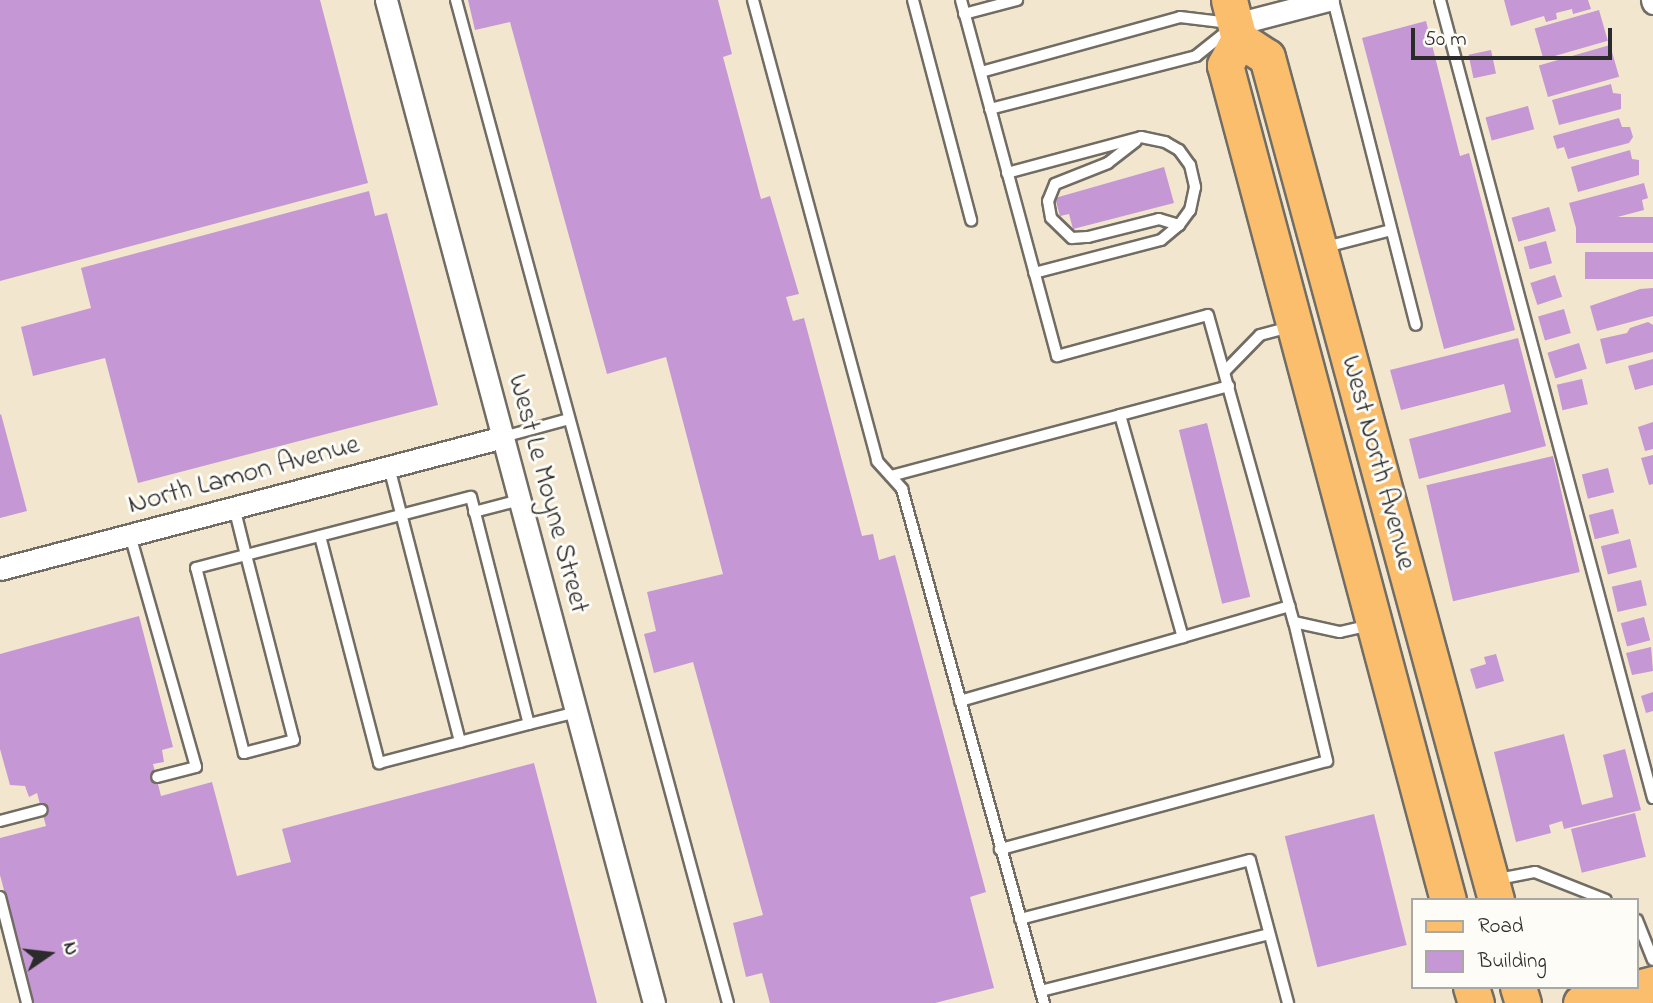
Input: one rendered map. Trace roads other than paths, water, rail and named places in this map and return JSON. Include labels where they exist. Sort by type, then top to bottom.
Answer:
[{"type":"main road","name":"West North Avenue","points":[[1235,21],[1267,57],[1493,890]]},
{"type":"main road","name":"West North Avenue","points":[[1235,21],[1225,65],[1447,898]]},
{"type":"main road","points":[[1581,1003],[1634,989]]},
{"type":"street","name":"West Le Moyne Street","points":[[386,0],[654,1003]]},
{"type":"street","points":[[1235,21],[1331,0]]},
{"type":"street","name":"North Lamon Avenue","points":[[0,569],[503,437]]},
{"type":"lane","points":[[456,0],[728,1003]]},
{"type":"lane","points":[[753,0],[877,461],[902,489],[1045,1003]]},
{"type":"lane","points":[[913,0],[971,220]]},
{"type":"lane","points":[[961,0],[1056,356],[1208,315],[1290,606],[1327,761],[1000,849]]},
{"type":"lane","points":[[964,14],[1017,0]]},
{"type":"lane","points":[[1331,0],[1416,325]]},
{"type":"lane","points":[[1440,0],[1653,798]]},
{"type":"lane","points":[[981,72],[1180,17],[1235,21]]},
{"type":"lane","points":[[990,109],[1196,56],[1235,21]]},
{"type":"lane","points":[[1007,173],[1141,138],[1155,139],[1179,150],[1189,165],[1195,187],[1190,210],[1179,225],[1161,240],[1034,274]]},
{"type":"lane","points":[[1141,138],[1108,163],[1055,184],[1048,201],[1051,218],[1072,238],[1088,237],[1159,219],[1179,225]]},
{"type":"lane","points":[[1319,249],[1391,230]]},
{"type":"lane","points":[[1225,371],[1261,335],[1294,326]]},
{"type":"lane","points":[[891,476],[1229,386]]},
{"type":"lane","points":[[1120,415],[1183,638]]},
{"type":"lane","points":[[503,437],[569,419]]},
{"type":"lane","points":[[389,467],[460,743]]},
{"type":"lane","points":[[234,508],[246,555],[294,740],[244,753],[196,568],[246,555],[471,497],[529,724]]},
{"type":"lane","points":[[474,512],[520,500]]},
{"type":"lane","points":[[130,535],[196,767],[156,777]]},
{"type":"lane","points":[[320,536],[379,763],[577,712]]},
{"type":"lane","points":[[960,701],[1290,606]]},
{"type":"lane","points":[[1294,622],[1340,632],[1374,624]]},
{"type":"lane","points":[[0,821],[42,810]]},
{"type":"lane","points":[[1020,919],[1250,860],[1288,1003]]},
{"type":"lane","points":[[1493,890],[1535,872],[1601,898]]},
{"type":"lane","points":[[0,897],[27,1003]]},
{"type":"lane","points":[[1639,925],[1653,960]]},
{"type":"lane","points":[[1041,991],[1269,934]]}]
